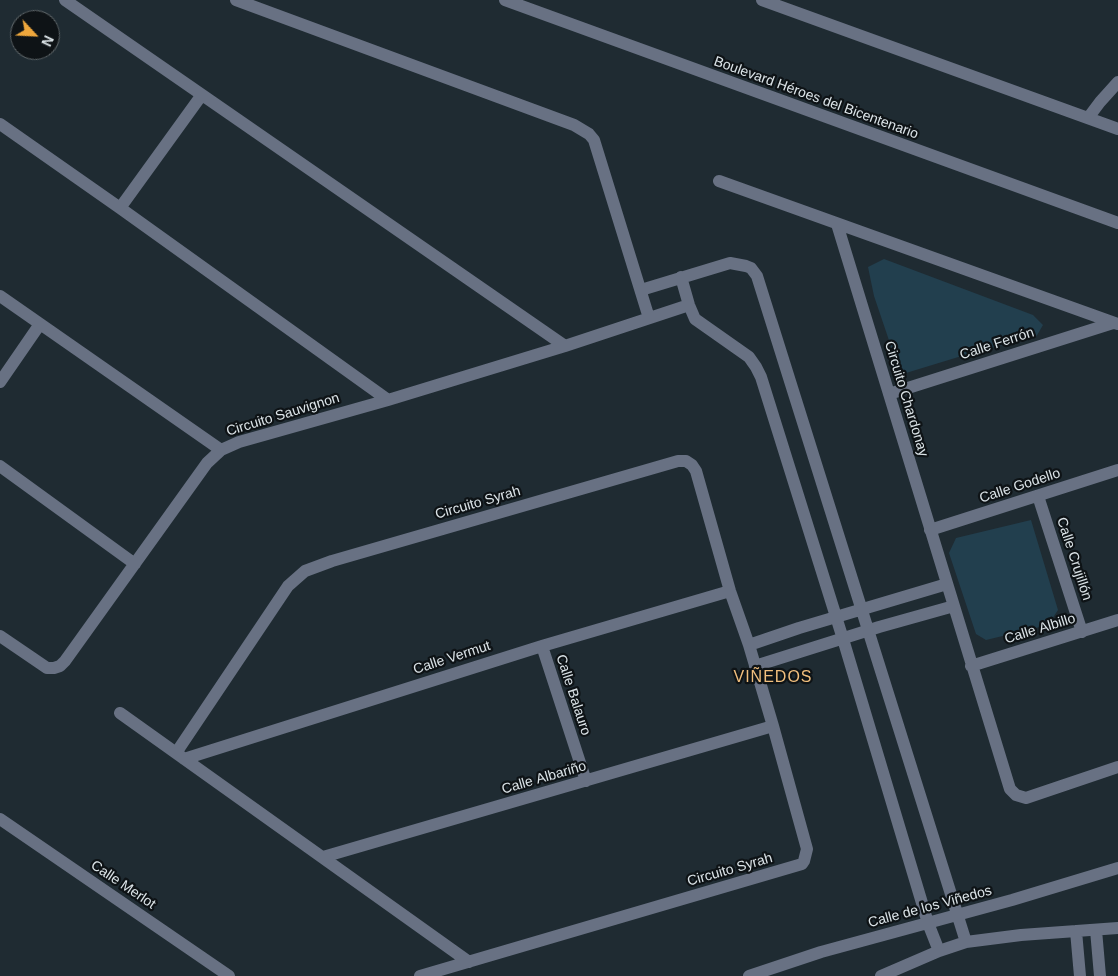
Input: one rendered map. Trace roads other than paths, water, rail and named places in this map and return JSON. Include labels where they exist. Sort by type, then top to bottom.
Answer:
[{"type":"street","points":[[65,0],[201,96],[565,346]]},
{"type":"street","points":[[236,0],[583,129],[594,140],[649,318]]},
{"type":"street","name":"Boulevard Héroes del Bicentenario","points":[[505,0],[1118,223]]},
{"type":"street","points":[[762,0],[1118,130]]},
{"type":"street","points":[[1088,118],[1118,82]]},
{"type":"street","points":[[120,208],[201,96]]},
{"type":"street","points":[[0,124],[388,400]]},
{"type":"street","points":[[718,181],[1116,324]]},
{"type":"street","name":"Circuito Chardonay","points":[[837,224],[1010,789],[1016,795],[1026,798],[1118,767]]},
{"type":"street","points":[[641,290],[730,263],[751,268],[757,276],[966,942]]},
{"type":"street","points":[[681,277],[695,319],[749,357],[761,377],[843,639],[928,923],[939,951]]},
{"type":"street","points":[[0,296],[221,450]]},
{"type":"street","name":"Circuito Sauvignon","points":[[0,636],[47,668],[60,666],[207,463],[221,450],[239,442],[388,400],[565,346],[689,305]]},
{"type":"street","points":[[0,382],[40,324]]},
{"type":"street","name":"Calle Ferrón","points":[[889,394],[1116,324]]},
{"type":"street","name":"Circuito Syrah","points":[[180,756],[288,586],[305,571],[316,566],[678,461],[686,461],[692,465],[696,472],[730,591],[749,645],[773,726],[808,849],[807,856],[802,864],[420,976]]},
{"type":"street","points":[[0,466],[135,564]]},
{"type":"street","name":"Calle Godello","points":[[930,530],[1118,470]]},
{"type":"street","name":"Calle Crujillón","points":[[1038,496],[1082,632]]},
{"type":"street","points":[[749,645],[947,584]]},
{"type":"street","name":"Calle Vermut","points":[[180,756],[730,591]]},
{"type":"street","points":[[755,666],[954,606]]},
{"type":"street","name":"Calle Albillo","points":[[971,666],[1118,620]]},
{"type":"street","name":"Calle Balauro","points":[[542,646],[586,781]]},
{"type":"street","points":[[120,713],[469,962]]},
{"type":"street","name":"Calle Albariño","points":[[323,857],[773,726]]},
{"type":"street","name":"Calle Merlot","points":[[0,818],[229,976]]},
{"type":"street","name":"Calle de los Viñedos","points":[[749,976],[821,952],[959,915],[1118,868]]},
{"type":"street","points":[[881,976],[939,951],[966,942],[990,938],[1118,928]]},
{"type":"street","points":[[1096,930],[1100,976]]},
{"type":"street","points":[[1076,931],[1080,976]]},
{"type":"district","name":"VIÑEDOS","points":[[773,678]]}]
